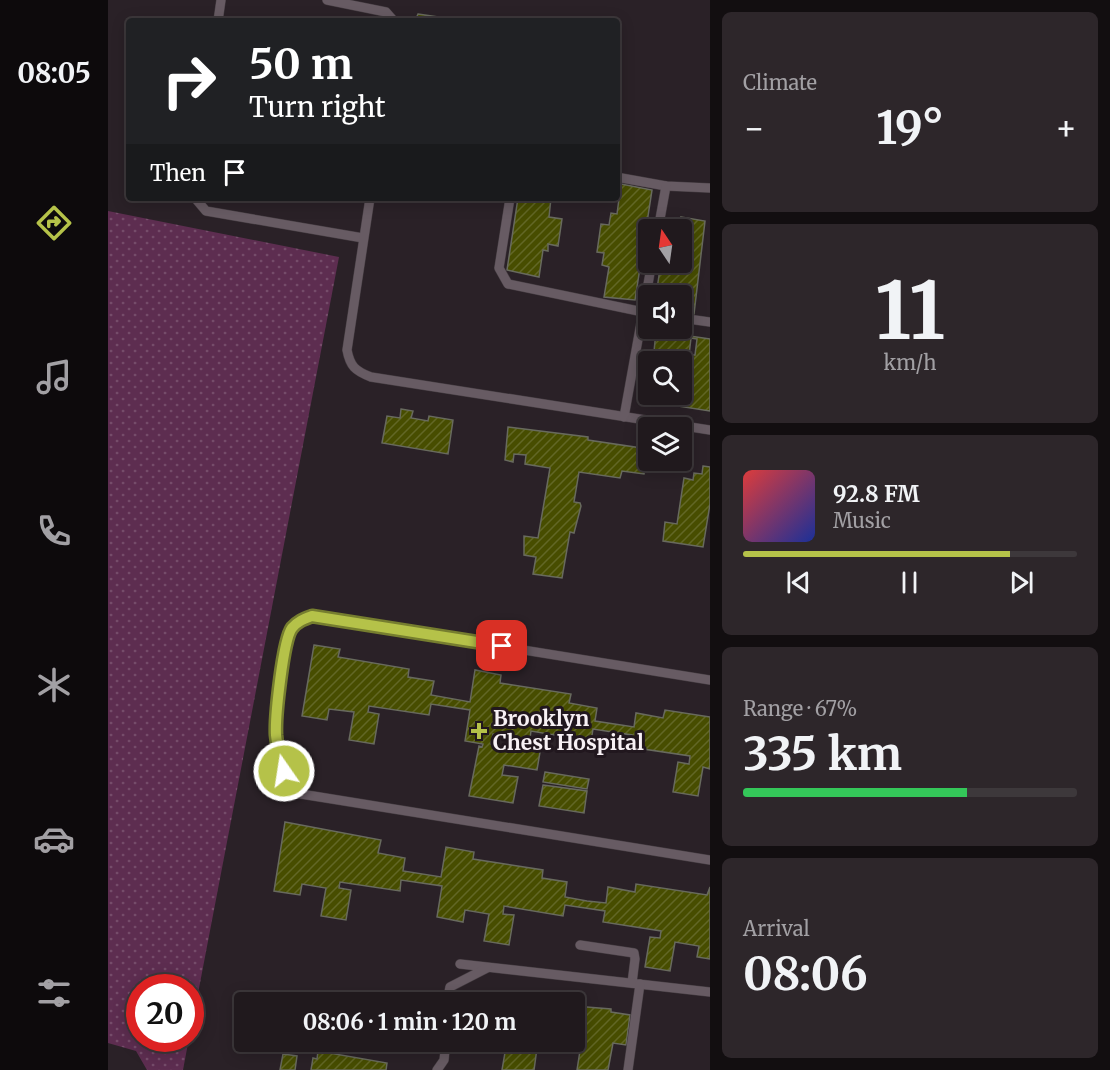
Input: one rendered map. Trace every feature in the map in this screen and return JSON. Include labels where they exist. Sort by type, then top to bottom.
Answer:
[{"type":"lane","points":[[219,18],[222,0]]},
{"type":"lane","points":[[327,0],[386,12],[391,18]]},
{"type":"lane","points":[[620,178],[666,186],[710,188]]},
{"type":"lane","points":[[660,219],[666,186]]},
{"type":"lane","points":[[198,201],[206,211],[363,238]]},
{"type":"lane","points":[[369,201],[347,350],[350,364],[359,373],[371,377],[710,430]]},
{"type":"lane","points":[[510,201],[499,268],[508,284],[638,312]]},
{"type":"lane","points":[[692,320],[710,322]]},
{"type":"lane","points":[[624,417],[640,339]]},
{"type":"lane","points":[[710,680],[312,616],[300,620],[291,630],[285,646],[276,735],[284,771],[291,785],[301,794],[710,860]]},
{"type":"lane","points":[[580,945],[634,953],[636,983],[628,1070]]},
{"type":"lane","points":[[460,964],[710,992]]},
{"type":"lane","points":[[449,992],[450,987],[489,967]]},
{"type":"lane","points":[[437,1070],[444,1060],[445,1052]]},
{"type":"shaded area","points":[[108,211],[339,257],[202,974],[126,974],[126,1048],[108,1043]]},
{"type":"shaded area","points":[[137,1052],[186,1052],[183,1070],[147,1070]]},
{"type":"building","points":[[418,14],[445,18],[416,18]]},
{"type":"building","points":[[621,184],[652,190],[648,219],[638,219],[639,273],[635,300],[604,297],[609,267],[602,265],[604,253],[597,252],[601,224],[609,225],[611,213],[617,214]]},
{"type":"building","points":[[518,201],[551,201],[549,217],[562,219],[558,246],[548,244],[548,251],[543,250],[539,277],[507,270]]},
{"type":"building","points":[[681,217],[705,221],[694,314],[692,314],[692,285],[658,285],[659,273],[692,273],[692,219],[681,219]]},
{"type":"building","points":[[692,336],[710,339],[710,411],[671,405],[692,405],[692,355],[695,355],[697,339]]},
{"type":"building","points":[[655,339],[691,339],[689,351],[654,351]]},
{"type":"building","points":[[401,409],[413,411],[411,418],[428,421],[429,416],[453,420],[448,454],[382,443],[387,416],[400,418]]},
{"type":"building","points":[[508,427],[588,437],[588,440],[638,448],[638,471],[644,471],[644,474],[622,471],[620,478],[579,472],[574,502],[580,503],[581,506],[574,533],[570,532],[562,578],[533,574],[536,557],[524,555],[524,536],[538,538],[550,468],[525,464],[526,455],[514,454],[513,462],[505,460]]},
{"type":"building","points":[[703,466],[710,467],[710,504],[703,547],[663,541],[665,522],[677,524],[684,478],[693,480],[694,473],[702,474]]},
{"type":"building","points":[[314,645],[340,649],[338,657],[409,669],[408,677],[434,681],[431,695],[470,702],[475,670],[501,675],[500,683],[571,694],[569,703],[597,708],[595,721],[634,727],[636,713],[663,718],[665,710],[710,717],[710,769],[703,767],[698,796],[673,792],[678,762],[689,764],[690,756],[630,747],[632,735],[593,729],[591,741],[531,731],[530,738],[542,740],[537,770],[504,765],[502,775],[518,777],[513,803],[469,796],[479,746],[482,747],[483,744],[465,741],[470,710],[431,704],[429,715],[369,706],[368,712],[379,714],[374,744],[349,740],[354,712],[329,709],[327,720],[302,716]],"holes":[[[493,734],[517,738],[514,752],[495,749],[496,744],[491,744]]]},
{"type":"building","points":[[545,772],[589,779],[587,789],[543,782]]},
{"type":"building","points":[[543,785],[587,791],[584,813],[539,806]]},
{"type":"building","points":[[285,822],[381,840],[378,853],[405,858],[403,871],[441,877],[446,847],[474,852],[473,859],[543,870],[542,878],[567,882],[565,897],[587,901],[606,903],[608,887],[635,892],[636,884],[707,895],[710,887],[710,959],[697,957],[699,946],[675,942],[670,971],[645,967],[650,937],[660,938],[661,931],[603,922],[605,911],[565,905],[563,916],[504,906],[503,914],[514,915],[509,945],[484,941],[489,914],[465,910],[463,922],[437,917],[442,886],[401,880],[400,891],[340,882],[339,888],[351,890],[346,920],[321,916],[326,888],[302,884],[300,895],[274,891]]},
{"type":"building","points":[[585,1007],[611,1009],[611,1012],[630,1015],[626,1045],[613,1043],[608,1070],[577,1070],[580,1052],[585,1052]]},
{"type":"building","points":[[318,1052],[324,1052],[387,1063],[386,1070],[311,1070],[313,1058],[317,1059]]},
{"type":"building","points":[[505,1052],[536,1052],[534,1070],[502,1070]]},
{"type":"building","points":[[283,1054],[297,1056],[295,1070],[280,1070]]},
{"type":"place","name":"Brooklyn Chest Hospital","points":[[479,731]]},
{"type":"route","points":[[284,771],[276,735],[285,646],[291,630],[300,620],[312,616],[502,646]]}]
